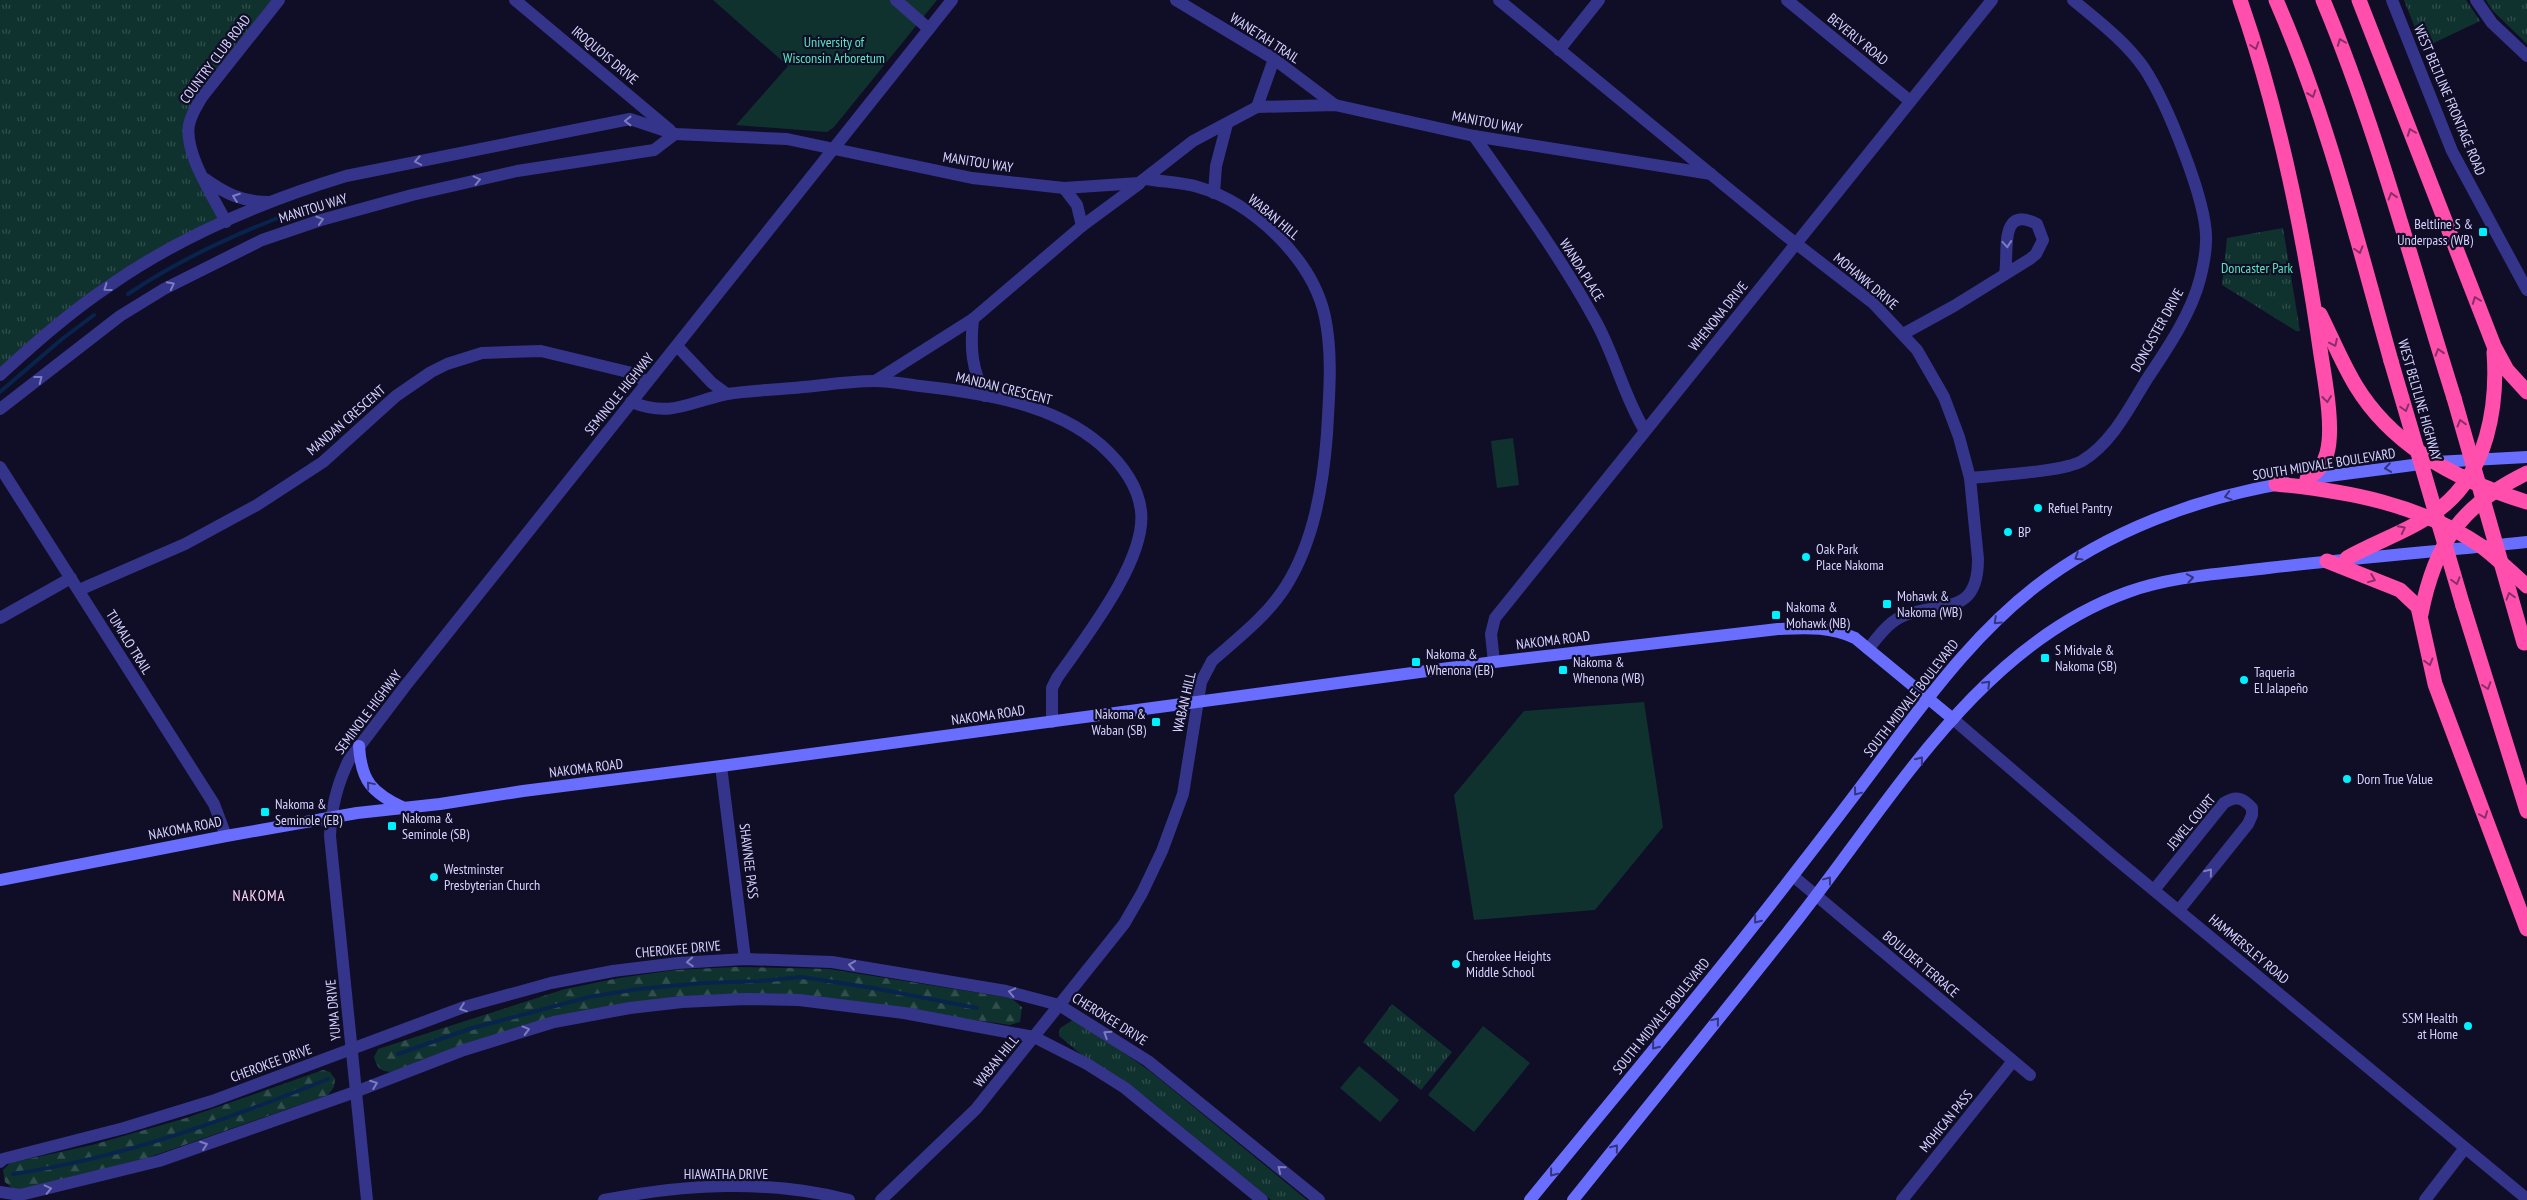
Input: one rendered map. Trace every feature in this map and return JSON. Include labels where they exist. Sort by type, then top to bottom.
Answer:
[{"type":"highway","points":[[2240,0],[2262,65],[2282,140],[2301,226],[2328,404],[2329,446],[2323,463],[2307,479]]},
{"type":"highway","name":"WEST BELTLINE HIGHWAY","points":[[2276,0],[2305,74],[2330,148],[2463,606],[2527,812]]},
{"type":"highway","points":[[2323,0],[2354,78],[2375,139],[2454,398],[2526,648]]},
{"type":"highway","points":[[2359,0],[2494,346],[2507,370],[2527,392]]},
{"type":"highway","points":[[2313,299],[2356,387],[2374,411],[2409,444],[2466,480],[2493,492],[2527,502]]},
{"type":"highway","points":[[2347,558],[2425,517],[2447,502],[2466,480],[2478,459],[2493,412],[2496,381],[2494,346]]},
{"type":"highway","points":[[2527,473],[2493,492],[2466,514],[2453,530],[2440,550],[2426,588],[2421,614],[2426,652],[2435,684],[2527,929]]},
{"type":"highway","points":[[2276,484],[2325,489],[2368,497],[2425,517],[2453,530],[2482,547],[2527,586]]},
{"type":"highway","points":[[2327,561],[2400,590],[2413,600],[2421,614]]},
{"type":"main road","name":"SOUTH MIDVALE BOULEVARD","points":[[1530,1200],[1793,876],[1928,698],[1969,649],[2033,588],[2081,555],[2142,525],[2196,505],[2276,484],[2307,479],[2436,462],[2527,456]]},
{"type":"main road","points":[[1574,1200],[1816,896],[1953,719],[2030,645],[2091,607],[2137,589],[2181,580],[2347,558],[2527,542]]},
{"type":"main road","name":"NAKOMA ROAD","points":[[0,880],[226,836],[331,818],[1494,662],[1778,629],[1823,628],[1840,631],[1855,638],[1953,719]]},
{"type":"main road","points":[[359,746],[360,768],[366,780],[386,800],[404,808]]},
{"type":"street","name":"COUNTRY CLUB ROAD","points":[[226,222],[188,142],[189,125],[192,113],[211,85],[279,0]]},
{"type":"street","name":"IROQUOIS DRIVE","points":[[515,0],[675,134]]},
{"type":"street","points":[[896,0],[929,29]]},
{"type":"street","name":"SEMINOLE HIGHWAY","points":[[331,818],[343,773],[359,746],[952,0]]},
{"type":"street","name":"WANETAH TRAIL","points":[[1176,0],[1274,59],[1335,105]]},
{"type":"street","name":"MOHAWK DRIVE","points":[[1499,0],[1796,243],[1873,303],[1917,350],[1944,397],[1959,437],[1970,478],[1978,570],[1968,597],[1954,606],[1906,614],[1890,623],[1868,648]]},
{"type":"street","points":[[1559,50],[1599,0]]},
{"type":"street","name":"BEVERLY ROAD","points":[[1787,0],[1910,101]]},
{"type":"street","name":"WHENONA DRIVE","points":[[1494,662],[1491,634],[1496,618],[1992,0]]},
{"type":"street","name":"DONCASTER DRIVE","points":[[1970,478],[2066,467],[2081,461],[2105,444],[2152,373],[2190,305],[2200,279],[2206,240],[2199,202],[2170,116],[2143,67],[2114,34],[2073,0]]},
{"type":"street","name":"WEST BELTLINE FRONTAGE ROAD","points":[[2392,0],[2452,151],[2527,290]]},
{"type":"street","points":[[2476,0],[2492,23],[2527,56]]},
{"type":"street","points":[[1257,107],[1274,59]]},
{"type":"street","name":"MANITOU WAY","points":[[0,375],[38,340],[108,286],[188,240],[274,202],[346,176],[630,119],[675,134],[787,139],[972,178],[1064,188],[1142,181],[1193,141],[1257,107],[1335,105],[1474,136],[1711,174]]},
{"type":"street","points":[[1214,193],[1216,166],[1227,124]]},
{"type":"street","name":"MANITOU WAY","points":[[0,408],[120,316],[164,289],[262,240],[321,220],[412,195],[517,171],[654,150],[675,134]]},
{"type":"street","name":"WANDA PLACE","points":[[1474,136],[1570,276],[1597,322],[1630,405],[1645,431]]},
{"type":"street","points":[[204,177],[234,197],[252,202],[274,202]]},
{"type":"street","points":[[875,381],[973,319],[1082,226],[1142,181]]},
{"type":"street","name":"WABAN HILL","points":[[881,1200],[976,1109],[1124,924],[1142,893],[1162,851],[1182,794],[1201,682],[1212,662],[1276,601],[1300,560],[1310,532],[1321,484],[1330,390],[1326,318],[1313,282],[1296,256],[1281,240],[1249,213],[1214,193],[1198,187],[1142,181]]},
{"type":"street","points":[[1064,188],[1077,206],[1082,226]]},
{"type":"street","points":[[1903,334],[1954,306],[2005,274]]},
{"type":"street","points":[[973,319],[971,346],[975,374],[985,396]]},
{"type":"street","points":[[677,346],[712,383],[727,394]]},
{"type":"street","name":"MANDAN CRESCENT","points":[[79,590],[185,544],[257,505],[323,462],[396,396],[430,372],[448,364],[482,353],[541,351],[632,373],[647,382]]},
{"type":"street","name":"MANDAN CRESCENT","points":[[632,402],[651,410],[670,409],[727,394],[875,381],[955,390],[985,396],[1052,414],[1083,430],[1110,453],[1124,469],[1139,497],[1142,513],[1139,538],[1130,562],[1093,626],[1052,688],[1052,722]]},
{"type":"street","name":"TUMALO TRAIL","points":[[0,467],[214,804],[226,836]]},
{"type":"street","points":[[0,618],[71,578]]},
{"type":"street","name":"HAMMERSLEY ROAD","points":[[1953,719],[2154,890],[2527,1199]]},
{"type":"street","name":"SHAWNEE PASS","points":[[721,766],[745,959]]},
{"type":"street","name":"JEWEL COURT","points":[[2154,890],[2224,803],[2232,798],[2238,798],[2246,802],[2252,808],[2252,815],[2248,824],[2179,910]]},
{"type":"street","name":"YUMA DRIVE","points":[[331,818],[330,836],[366,1200]]},
{"type":"street","name":"BOULDER TERRACE","points":[[1793,876],[2030,1075]]},
{"type":"street","name":"CHEROKEE DRIVE","points":[[0,1162],[3,1159],[124,1128],[212,1101],[464,1007],[552,983],[612,971],[745,959],[832,962],[988,987],[1059,1005],[1148,1061],[1319,1200]]},
{"type":"street","points":[[0,1192],[20,1195],[159,1161],[355,1092],[503,1036],[554,1022],[630,1008],[745,998],[799,1000],[904,1013],[1034,1037],[1087,1064],[1125,1088],[1262,1200]]},
{"type":"street","name":"MOHICAN PASS","points":[[1902,1200],[2013,1061]]},
{"type":"street","points":[[2425,1200],[2465,1148]]},
{"type":"street","name":"HIAWATHA DRIVE","points":[[604,1200],[640,1193],[702,1187],[806,1191],[848,1200]]},
{"type":"green space","points":[[0,0],[279,0],[202,97],[188,142],[226,222],[138,268],[0,375]]},
{"type":"green space","name":"University of Wisconsin Arboretum","points":[[713,0],[937,0],[834,127],[827,132],[736,125],[788,66]]},
{"type":"green space","points":[[2404,0],[2466,0],[2480,21],[2423,48]]},
{"type":"green space","points":[[2486,0],[2527,0],[2527,44],[2492,10]]},
{"type":"green space","name":"Doncaster Park","points":[[2283,228],[2300,331],[2296,331],[2222,285],[2227,238]]},
{"type":"green space","points":[[1513,438],[1519,485],[1497,488],[1491,441]]},
{"type":"green space","points":[[1644,702],[1663,827],[1595,910],[1474,920],[1454,795],[1524,711]]},
{"type":"green space","points":[[735,967],[829,969],[1011,998],[1022,1007],[1020,1022],[1010,1025],[833,999],[644,1002],[391,1072],[379,1068],[374,1057],[378,1049],[565,989],[619,978],[675,970]]},
{"type":"green space","points":[[1392,1004],[1452,1052],[1421,1090],[1363,1042]]},
{"type":"green space","points":[[1073,1020],[1081,1023],[1150,1071],[1307,1200],[1271,1200],[1146,1097],[1082,1055],[1059,1036],[1060,1028]]},
{"type":"green space","points":[[1483,1026],[1530,1063],[1474,1132],[1428,1095]]},
{"type":"green space","points":[[1359,1066],[1399,1100],[1380,1122],[1340,1088]]},
{"type":"green space","points":[[323,1070],[330,1072],[335,1079],[334,1087],[328,1095],[147,1158],[22,1189],[13,1189],[5,1182],[3,1170],[10,1163],[92,1145],[186,1118]]},
{"type":"waterway","points":[[128,294],[188,258],[252,228],[296,211]]},
{"type":"waterway","points":[[0,392],[62,339],[94,315]]},
{"type":"waterway","points":[[398,1054],[469,1029],[589,997],[638,989],[703,983],[802,977],[873,988],[977,1008]]},
{"type":"waterway","points":[[13,1174],[54,1167],[134,1148],[212,1123],[328,1079]]},
{"type":"place","name":"Beltline S & Underpass (WB)","points":[[2483,232]]},
{"type":"place","name":"Refuel Pantry","points":[[2038,508]]},
{"type":"place","name":"BP","points":[[2008,532]]},
{"type":"place","name":"Oak Park Place Nakoma","points":[[1806,557]]},
{"type":"place","name":"Mohawk & Nakoma (WB)","points":[[1887,604]]},
{"type":"place","name":"Nakoma & Mohawk (NB)","points":[[1776,615]]},
{"type":"place","name":"S Midvale & Nakoma (SB)","points":[[2045,658]]},
{"type":"place","name":"Nakoma & Whenona (EB)","points":[[1416,662]]},
{"type":"place","name":"Nakoma & Whenona (WB)","points":[[1563,670]]},
{"type":"place","name":"Taqueria El Jalapeño","points":[[2244,680]]},
{"type":"place","name":"Nakoma & Waban (SB)","points":[[1156,722]]},
{"type":"place","name":"Dorn True Value","points":[[2347,779]]},
{"type":"place","name":"Nakoma & Seminole (EB)","points":[[265,812]]},
{"type":"place","name":"Nakoma & Seminole (SB)","points":[[392,826]]},
{"type":"place","name":"Westminster Presbyterian Church","points":[[434,877]]},
{"type":"place","name":"Cherokee Heights Middle School","points":[[1456,964]]},
{"type":"place","name":"SSM Health at Home","points":[[2468,1026]]},
{"type":"district","name":"NAKOMA","points":[[259,895]]}]
